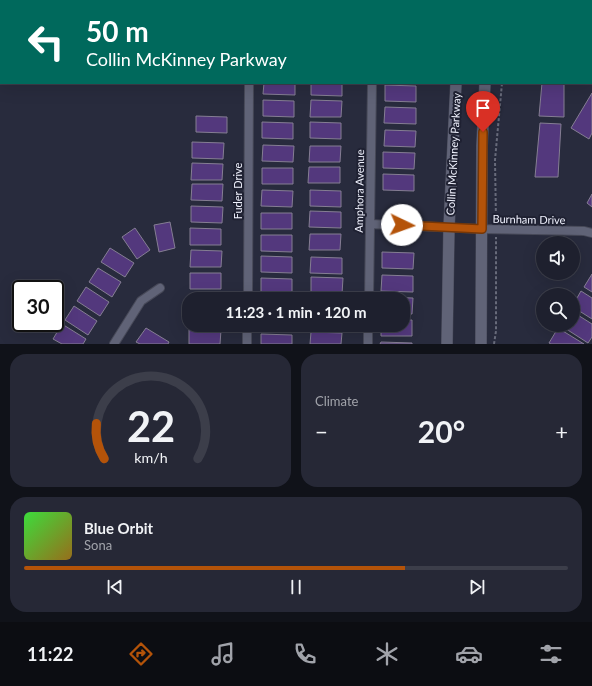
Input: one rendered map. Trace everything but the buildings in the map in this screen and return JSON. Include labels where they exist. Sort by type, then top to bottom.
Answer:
[{"type":"street","name":"Fuder Drive","points":[[248,292],[249,84]]},
{"type":"street","name":"Amphora Avenue","points":[[369,292],[372,84]]},
{"type":"street","name":"Collin McKinney Parkway","points":[[447,344],[449,228],[456,84]]},
{"type":"street","points":[[481,344],[482,146],[485,84]]},
{"type":"street","name":"Burnham Drive","points":[[370,224],[449,228],[584,231],[592,234]]},
{"type":"street","points":[[114,344],[141,301],[160,288]]},
{"type":"street","points":[[247,344],[248,332]]},
{"type":"street","points":[[368,332],[368,344]]},
{"type":"path","points":[[494,344],[496,331],[495,160],[502,84]]},
{"type":"route","points":[[402,225],[482,229],[483,132]]}]
